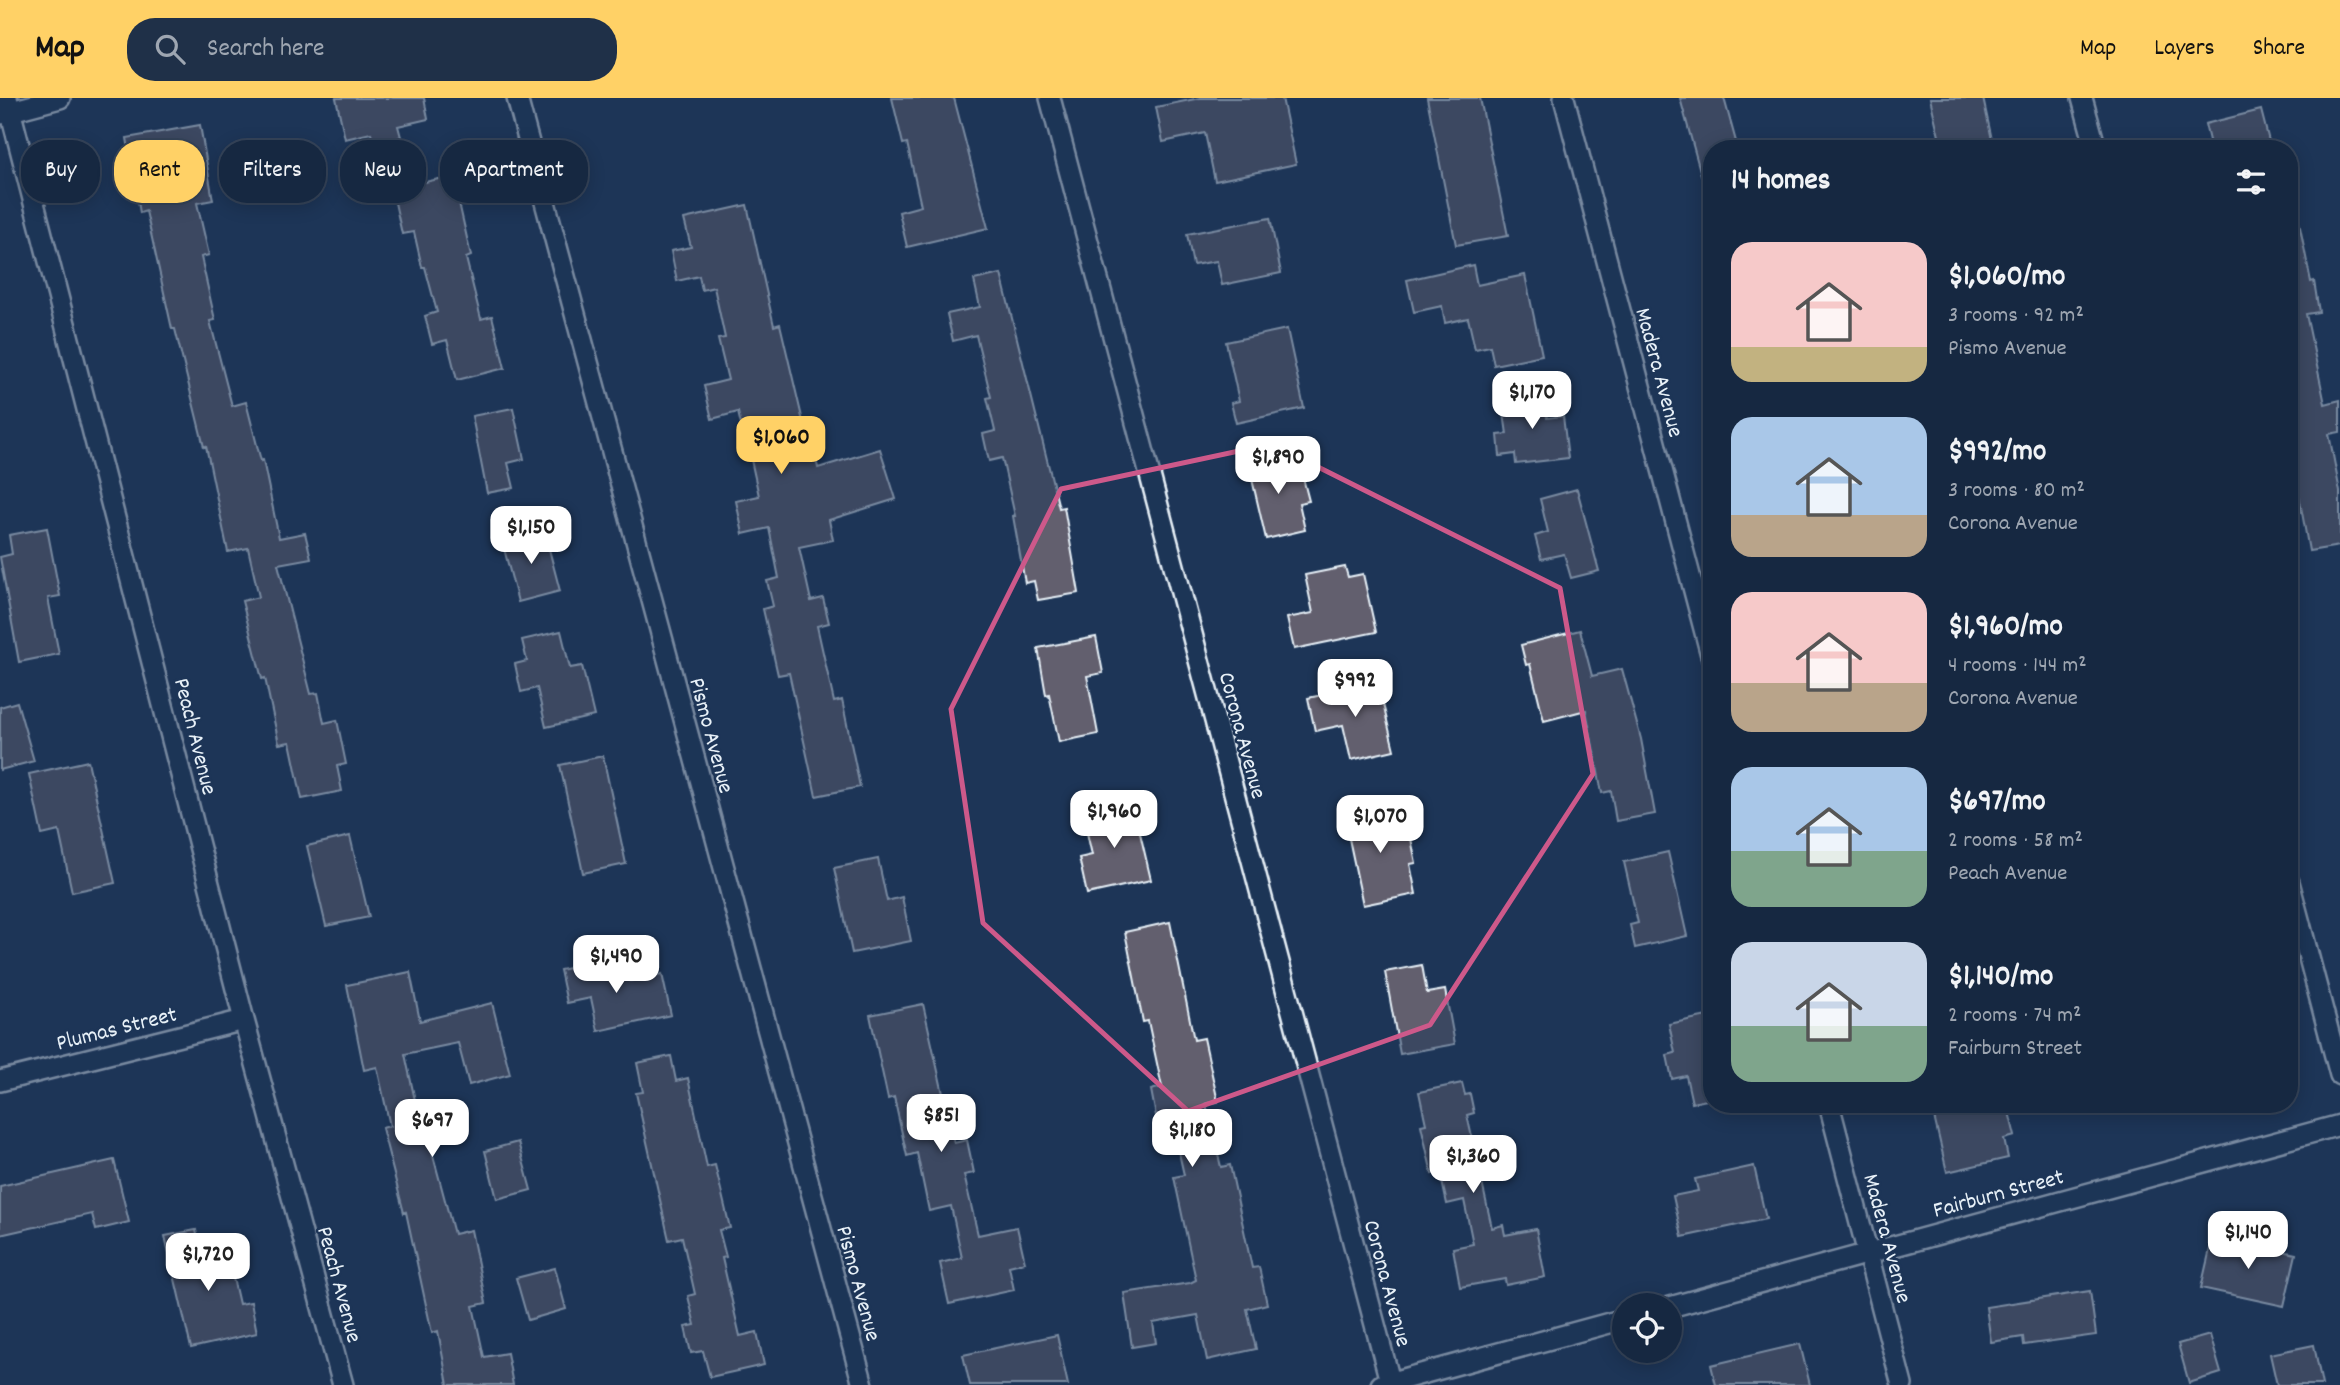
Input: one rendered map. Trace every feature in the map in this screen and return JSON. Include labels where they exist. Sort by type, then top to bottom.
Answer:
[{"type":"street","points":[[6,107],[60,98]]},
{"type":"street","name":"Pismo Avenue","points":[[516,98],[863,1385]]},
{"type":"street","name":"Corona Avenue","points":[[1050,98],[1387,1384]]},
{"type":"street","name":"Madera Avenue","points":[[1563,98],[1703,625]]},
{"type":"street","points":[[2082,98],[2094,140]]},
{"type":"street","name":"Peach Avenue","points":[[6,107],[244,1020],[343,1385]]},
{"type":"street","points":[[2298,916],[2340,1075]]},
{"type":"street","name":"Plumas Street","points":[[0,1081],[244,1020]]},
{"type":"street","name":"Madera Avenue","points":[[1831,1113],[1902,1385]]},
{"type":"street","name":"Fairburn Street","points":[[1682,1304],[2340,1125]]},
{"type":"street","points":[[1387,1384],[1612,1322]]},
{"type":"highlighted area","points":[[1272,444],[1560,588],[1593,774],[1430,1025],[1188,1111],[983,923],[951,709],[1061,489]]},
{"type":"building","points":[[336,98],[424,98],[428,119],[398,126],[401,137],[372,140],[371,133],[345,139]]},
{"type":"building","points":[[892,98],[954,98],[988,228],[907,247],[899,212],[921,206],[907,143],[903,144]]},
{"type":"building","points":[[1200,98],[1282,98],[1296,164],[1215,181],[1205,133],[1163,142],[1156,107]]},
{"type":"building","points":[[1427,98],[1480,98],[1508,236],[1456,245]]},
{"type":"building","points":[[1680,98],[1724,98],[1736,140],[1703,140],[1703,182]]},
{"type":"building","points":[[1930,98],[1983,98],[1992,140],[1940,140]]},
{"type":"building","points":[[2261,110],[2269,140],[2209,140],[2205,124]]},
{"type":"building","points":[[200,125],[203,140],[127,140]]},
{"type":"building","points":[[205,154],[213,200],[205,202]]},
{"type":"building","points":[[440,179],[440,203],[459,203],[471,256],[466,258],[481,319],[492,316],[505,368],[457,380],[447,340],[432,344],[425,316],[437,312],[414,232],[402,234],[395,203],[426,203],[426,182]]},
{"type":"building","points":[[138,203],[197,203],[209,255],[201,257],[215,320],[210,321],[232,406],[246,402],[261,461],[263,460],[279,538],[305,533],[311,558],[278,564],[311,694],[318,693],[324,723],[337,720],[346,764],[337,766],[342,791],[302,799],[290,742],[279,744],[265,678],[262,679],[242,601],[259,597],[248,548],[228,552],[206,446],[204,447],[175,329],[172,329],[146,211],[140,213]]},
{"type":"building","points":[[747,205],[774,326],[780,324],[808,443],[812,442],[818,468],[880,449],[896,499],[829,520],[833,540],[799,547],[811,601],[823,598],[829,623],[817,626],[834,702],[842,700],[860,787],[816,796],[789,673],[778,675],[763,609],[773,606],[767,581],[779,578],[769,528],[743,534],[736,501],[759,496],[746,437],[744,438],[738,412],[712,419],[704,386],[728,380],[718,339],[725,338],[714,287],[702,290],[699,276],[677,281],[671,251],[691,247],[684,219]]},
{"type":"building","points":[[1270,218],[1281,273],[1222,285],[1217,261],[1193,265],[1187,234]]},
{"type":"building","points":[[2298,222],[2311,282],[2314,281],[2319,312],[2306,314],[2325,404],[2340,400],[2340,432],[2329,434],[2340,492],[2340,546],[2309,551],[2298,490]]},
{"type":"building","points":[[1473,265],[1477,285],[1525,275],[1542,355],[1494,365],[1490,346],[1475,349],[1468,318],[1445,323],[1442,306],[1414,312],[1407,280]]},
{"type":"building","points":[[1001,274],[1059,508],[1064,507],[1079,593],[1038,600],[1034,581],[1025,583],[1015,516],[1002,458],[989,461],[983,434],[995,431],[987,398],[991,397],[976,335],[953,341],[947,314],[980,307],[974,280]]},
{"type":"building","points":[[1287,329],[1304,408],[1236,423],[1231,403],[1239,401],[1226,342]]},
{"type":"building","points":[[1544,394],[1547,418],[1563,416],[1568,458],[1516,464],[1515,454],[1500,456],[1498,435],[1507,434],[1502,399]]},
{"type":"building","points":[[513,408],[524,459],[508,463],[514,488],[487,493],[472,416]]},
{"type":"building","points":[[1286,453],[1293,480],[1303,478],[1309,501],[1299,503],[1305,530],[1266,539],[1248,462]]},
{"type":"building","points":[[1577,489],[1599,571],[1571,578],[1564,554],[1541,559],[1535,536],[1548,532],[1540,499]]},
{"type":"building","points":[[47,528],[60,596],[48,598],[59,654],[19,662],[0,557],[12,554],[9,535]]},
{"type":"building","points":[[544,530],[560,591],[518,602],[502,541]]},
{"type":"building","points":[[1345,567],[1348,577],[1363,574],[1376,632],[1294,649],[1287,618],[1313,613],[1305,575]]},
{"type":"building","points":[[1580,630],[1592,676],[1622,669],[1641,739],[1655,814],[1616,821],[1611,791],[1602,793],[1586,710],[1544,721],[1530,664],[1526,665],[1521,645]]},
{"type":"building","points":[[561,631],[570,668],[582,666],[594,716],[546,727],[537,688],[521,692],[515,664],[527,661],[522,640]]},
{"type":"building","points":[[1096,637],[1103,673],[1087,676],[1098,734],[1059,742],[1049,694],[1046,695],[1038,648]]},
{"type":"building","points":[[1378,683],[1394,750],[1351,760],[1343,725],[1315,731],[1308,698]]},
{"type":"building","points":[[17,702],[34,761],[0,770],[0,707]]},
{"type":"building","points":[[603,756],[626,864],[583,873],[560,765]]},
{"type":"building","points":[[88,761],[115,883],[72,892],[59,831],[42,835],[29,774]]},
{"type":"building","points":[[1133,803],[1151,880],[1087,894],[1079,858],[1092,855],[1083,815]]},
{"type":"building","points":[[1381,803],[1386,828],[1408,824],[1416,863],[1410,864],[1416,894],[1363,905],[1343,810]]},
{"type":"building","points":[[350,836],[369,917],[326,926],[307,846]]},
{"type":"building","points":[[1668,852],[1687,936],[1635,948],[1630,925],[1638,923],[1624,862]]},
{"type":"building","points":[[878,859],[887,901],[902,897],[911,941],[852,953],[834,868]]},
{"type":"building","points":[[1170,922],[1194,1040],[1204,1038],[1218,1102],[1206,1104],[1221,1167],[1230,1165],[1252,1268],[1259,1267],[1267,1304],[1247,1309],[1256,1349],[1207,1360],[1198,1315],[1153,1323],[1156,1343],[1132,1347],[1124,1293],[1196,1280],[1174,1177],[1184,1175],[1170,1113],[1156,1116],[1151,1090],[1162,1087],[1148,1021],[1143,1022],[1125,932]]},
{"type":"building","points":[[601,961],[604,976],[628,971],[630,981],[662,974],[671,1015],[598,1031],[591,998],[567,1003],[560,970]]},
{"type":"building","points":[[1422,965],[1427,993],[1445,990],[1455,1044],[1400,1054],[1385,972]]},
{"type":"building","points":[[410,972],[420,1021],[492,1003],[510,1074],[469,1085],[458,1043],[405,1054],[419,1119],[423,1118],[454,1234],[471,1230],[486,1303],[473,1306],[484,1357],[507,1353],[513,1385],[448,1385],[438,1331],[432,1333],[406,1212],[404,1213],[382,1128],[390,1126],[377,1067],[364,1070],[347,985]]},
{"type":"building","points":[[923,1004],[954,1143],[967,1140],[974,1173],[964,1175],[978,1235],[1017,1227],[1025,1262],[1009,1266],[1014,1290],[949,1304],[940,1263],[962,1258],[951,1206],[929,1211],[917,1153],[907,1156],[894,1097],[888,1099],[870,1015]]},
{"type":"building","points":[[1703,1017],[1703,1101],[1692,1103],[1686,1076],[1672,1079],[1667,1055],[1675,1053],[1669,1024]]},
{"type":"building","points":[[671,1056],[676,1081],[688,1078],[707,1167],[715,1165],[730,1228],[719,1230],[726,1257],[722,1258],[740,1336],[757,1332],[764,1365],[710,1377],[703,1351],[691,1353],[685,1327],[695,1325],[688,1296],[695,1294],[682,1237],[669,1240],[636,1093],[643,1092],[637,1063]]},
{"type":"building","points":[[1462,1083],[1465,1095],[1470,1094],[1474,1113],[1467,1115],[1492,1228],[1503,1225],[1505,1235],[1536,1229],[1545,1277],[1506,1285],[1505,1279],[1460,1287],[1453,1248],[1473,1244],[1464,1200],[1447,1204],[1440,1172],[1432,1174],[1421,1125],[1426,1124],[1419,1092]]},
{"type":"building","points":[[1933,1113],[2009,1113],[2015,1136],[2004,1139],[2008,1158],[1947,1172]]},
{"type":"building","points":[[518,1142],[531,1190],[497,1199],[485,1151]]},
{"type":"building","points":[[114,1160],[129,1222],[96,1230],[92,1214],[0,1235],[0,1186]]},
{"type":"building","points":[[1754,1166],[1766,1219],[1682,1237],[1673,1196],[1698,1191],[1695,1179]]},
{"type":"building","points":[[196,1230],[201,1254],[226,1248],[239,1304],[251,1302],[257,1333],[191,1348],[165,1236]]},
{"type":"building","points":[[2213,1236],[2296,1254],[2284,1306],[2201,1288]]},
{"type":"building","points":[[555,1268],[566,1309],[528,1320],[516,1278]]},
{"type":"building","points":[[2090,1291],[2096,1335],[2024,1345],[2023,1337],[1991,1342],[1986,1307]]},
{"type":"building","points":[[1057,1335],[1068,1385],[970,1385],[963,1355]]},
{"type":"building","points":[[2210,1335],[2221,1373],[2189,1383],[2178,1344]]},
{"type":"building","points":[[1800,1344],[1810,1385],[1716,1385],[1711,1365]]},
{"type":"building","points":[[2314,1345],[2322,1385],[2277,1385],[2270,1354]]}]
